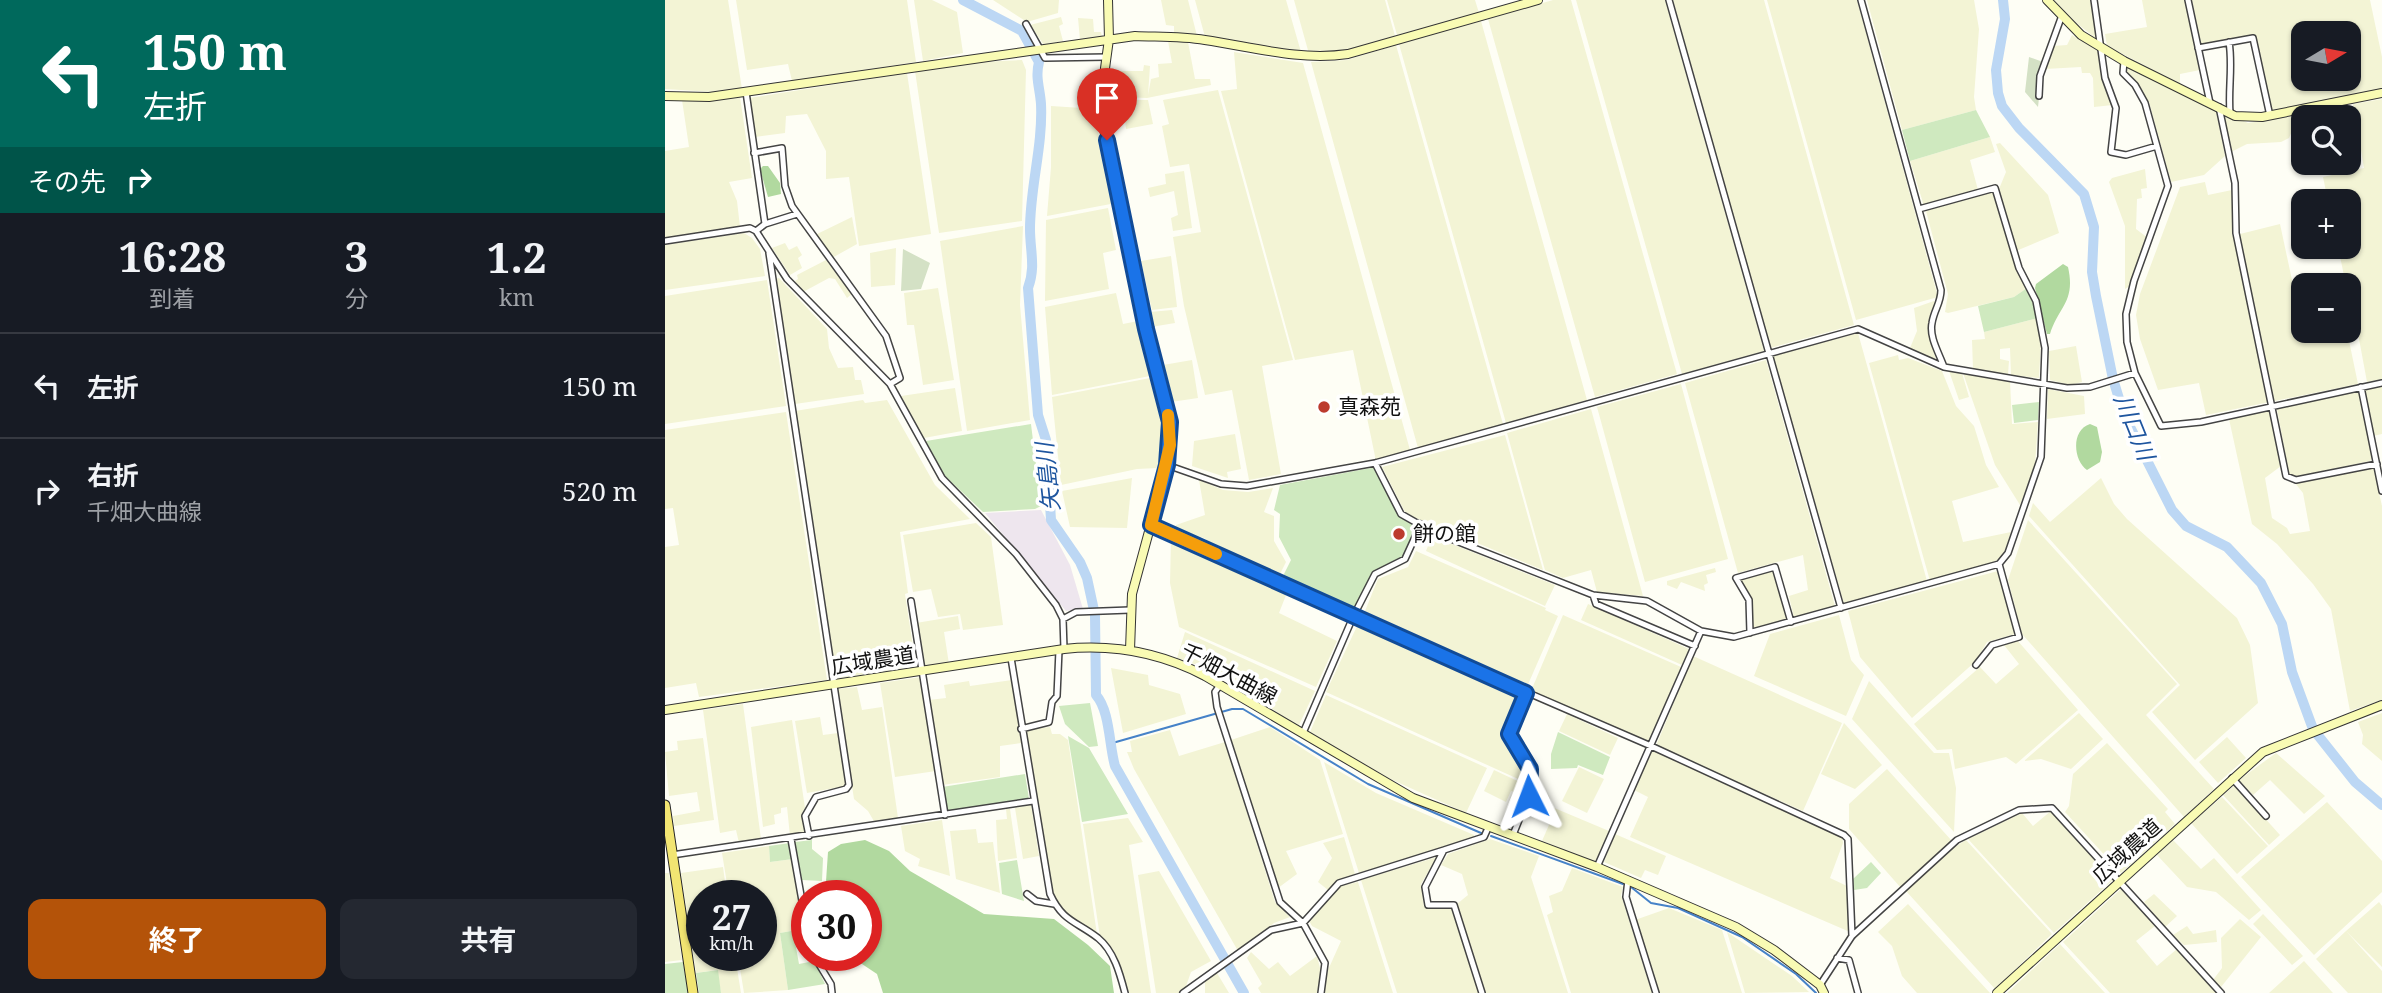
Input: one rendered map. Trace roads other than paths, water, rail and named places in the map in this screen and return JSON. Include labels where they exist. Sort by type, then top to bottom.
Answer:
[{"type":"main road","points":[[665,805],[693,993]]},
{"type":"street","points":[[1108,0],[1109,39],[1100,105],[1102,120],[1120,192],[1146,329],[1170,422],[1167,465],[1130,610],[1130,650]]},
{"type":"street","points":[[665,96],[709,97],[1109,39],[1192,38],[1306,57],[1325,57],[1348,54],[1538,0]]},
{"type":"street","points":[[1669,0],[1840,608]]},
{"type":"street","points":[[1861,0],[1941,289],[1941,300],[1931,324],[1931,334],[1944,367]]},
{"type":"street","points":[[2094,0],[2103,48],[2105,78],[2116,108],[2112,152],[2126,155],[2157,146]]},
{"type":"street","points":[[2188,0],[2198,48],[2235,183],[2236,233],[2286,476],[2290,478],[2377,464]]},
{"type":"street","points":[[2048,2],[2061,18],[2081,35],[2124,61],[2230,113],[2250,118],[2270,116],[2382,93]]},
{"type":"street","points":[[2039,96],[2040,76],[2061,18]]},
{"type":"street","points":[[1026,24],[1042,48],[1045,58],[1107,57]]},
{"type":"street","points":[[2198,48],[2253,37],[2270,116]]},
{"type":"street","points":[[2229,42],[2230,113]]},
{"type":"street","points":[[2124,61],[2123,73],[2135,85],[2145,103],[2168,186],[2128,300],[2127,342],[2134,373],[2161,426],[2201,422],[2382,383]]},
{"type":"street","points":[[746,92],[765,223]]},
{"type":"street","points":[[754,153],[782,148],[787,195],[797,214],[886,336],[900,378],[890,384]]},
{"type":"street","points":[[1375,463],[1401,514],[1420,524],[1593,595],[1647,601],[1701,631],[1734,637],[1999,564],[2008,553],[2041,457],[2044,383],[2041,317],[2019,268],[1995,188],[1919,209]]},
{"type":"street","points":[[756,231],[765,223],[797,214]]},
{"type":"street","points":[[665,241],[750,228],[756,231],[796,288],[890,384],[943,478],[1016,554],[1056,605],[1063,619],[1057,696],[1052,702],[1049,722],[1021,729]]},
{"type":"street","points":[[769,249],[849,785],[846,789],[816,797],[805,816],[809,836]]},
{"type":"street","points":[[1167,465],[1221,484],[1247,486],[1375,463],[1858,329],[1944,367],[2067,388],[2098,385],[2134,373]]},
{"type":"street","points":[[2361,387],[2382,491]]},
{"type":"street","points":[[1302,734],[1353,617],[1375,574],[1405,559],[1420,524]]},
{"type":"street","points":[[1151,525],[1353,617],[1651,746],[1844,835],[1848,839],[1852,936]]},
{"type":"street","points":[[1976,665],[1992,645],[2019,637],[1999,564]]},
{"type":"street","points":[[1750,633],[1749,600],[1736,578],[1775,567],[1791,622]]},
{"type":"street","points":[[1593,595],[1596,604],[1695,646]]},
{"type":"street","points":[[911,601],[945,815]]},
{"type":"street","points":[[1063,619],[1076,612],[1130,610]]},
{"type":"street","points":[[1597,867],[1701,631]]},
{"type":"street","name":"広域農道","points":[[665,710],[1087,646],[1130,650]]},
{"type":"street","name":"千畑大曲線","points":[[1130,650],[1192,669],[1413,798],[1597,867],[1737,927],[1774,950],[1822,989]]},
{"type":"street","points":[[1011,658],[1033,801],[1054,904],[1063,917],[1099,939],[1107,948],[1125,993]]},
{"type":"street","points":[[1220,685],[1215,692],[1217,707],[1280,902],[1303,923],[1325,963],[1321,993]]},
{"type":"street","points":[[1513,835],[1531,790],[1527,762],[1509,734],[1526,693]]},
{"type":"street","name":"広域農道","points":[[1997,993],[2263,752],[2382,705]]},
{"type":"street","points":[[2232,778],[2266,816]]},
{"type":"street","points":[[673,855],[1033,801]]},
{"type":"street","points":[[1822,989],[1837,958],[1852,936],[1957,840],[2019,810],[2052,808],[2221,993]]},
{"type":"street","points":[[1183,993],[1275,928],[1303,923],[1339,883],[1484,837],[1489,826]]},
{"type":"street","points":[[791,839],[798,880]]},
{"type":"street","points":[[1444,850],[1425,887],[1428,905],[1454,905],[1482,993]]},
{"type":"street","points":[[1628,880],[1626,897],[1656,993]]},
{"type":"street","points":[[1027,894],[1036,901],[1054,904]]},
{"type":"street","points":[[1837,958],[1849,960],[1858,993]]},
{"type":"street","points":[[823,971],[831,984],[832,993]]},
{"type":"waterway","name":"矢島川","points":[[963,0],[1022,31],[1039,62],[1041,120],[1031,213],[1032,266],[1028,288],[1038,415],[1046,440],[1051,520],[1080,562],[1087,578],[1095,615],[1096,695],[1107,719],[1115,766],[1244,993]]},
{"type":"waterway","name":"川口川","points":[[2003,0],[2005,19],[1996,70],[1998,93],[2002,106],[2019,128],[2084,194],[2094,227],[2092,272],[2096,296],[2113,379],[2124,415],[2172,510],[2186,526],[2227,547],[2261,583],[2282,624],[2292,672],[2313,729],[2355,782],[2382,805]]},
{"type":"waterway","points":[[1109,744],[1232,709],[1243,709],[1368,784],[1481,833]]},
{"type":"waterway","points":[[1491,836],[1623,884]]},
{"type":"waterway","points":[[1631,887],[1651,903],[1678,908],[1742,937],[1796,974],[1816,993]]},
{"type":"place","name":"真森苑","points":[[1324,407]]},
{"type":"place","name":"餅の館","points":[[1399,534]]}]
